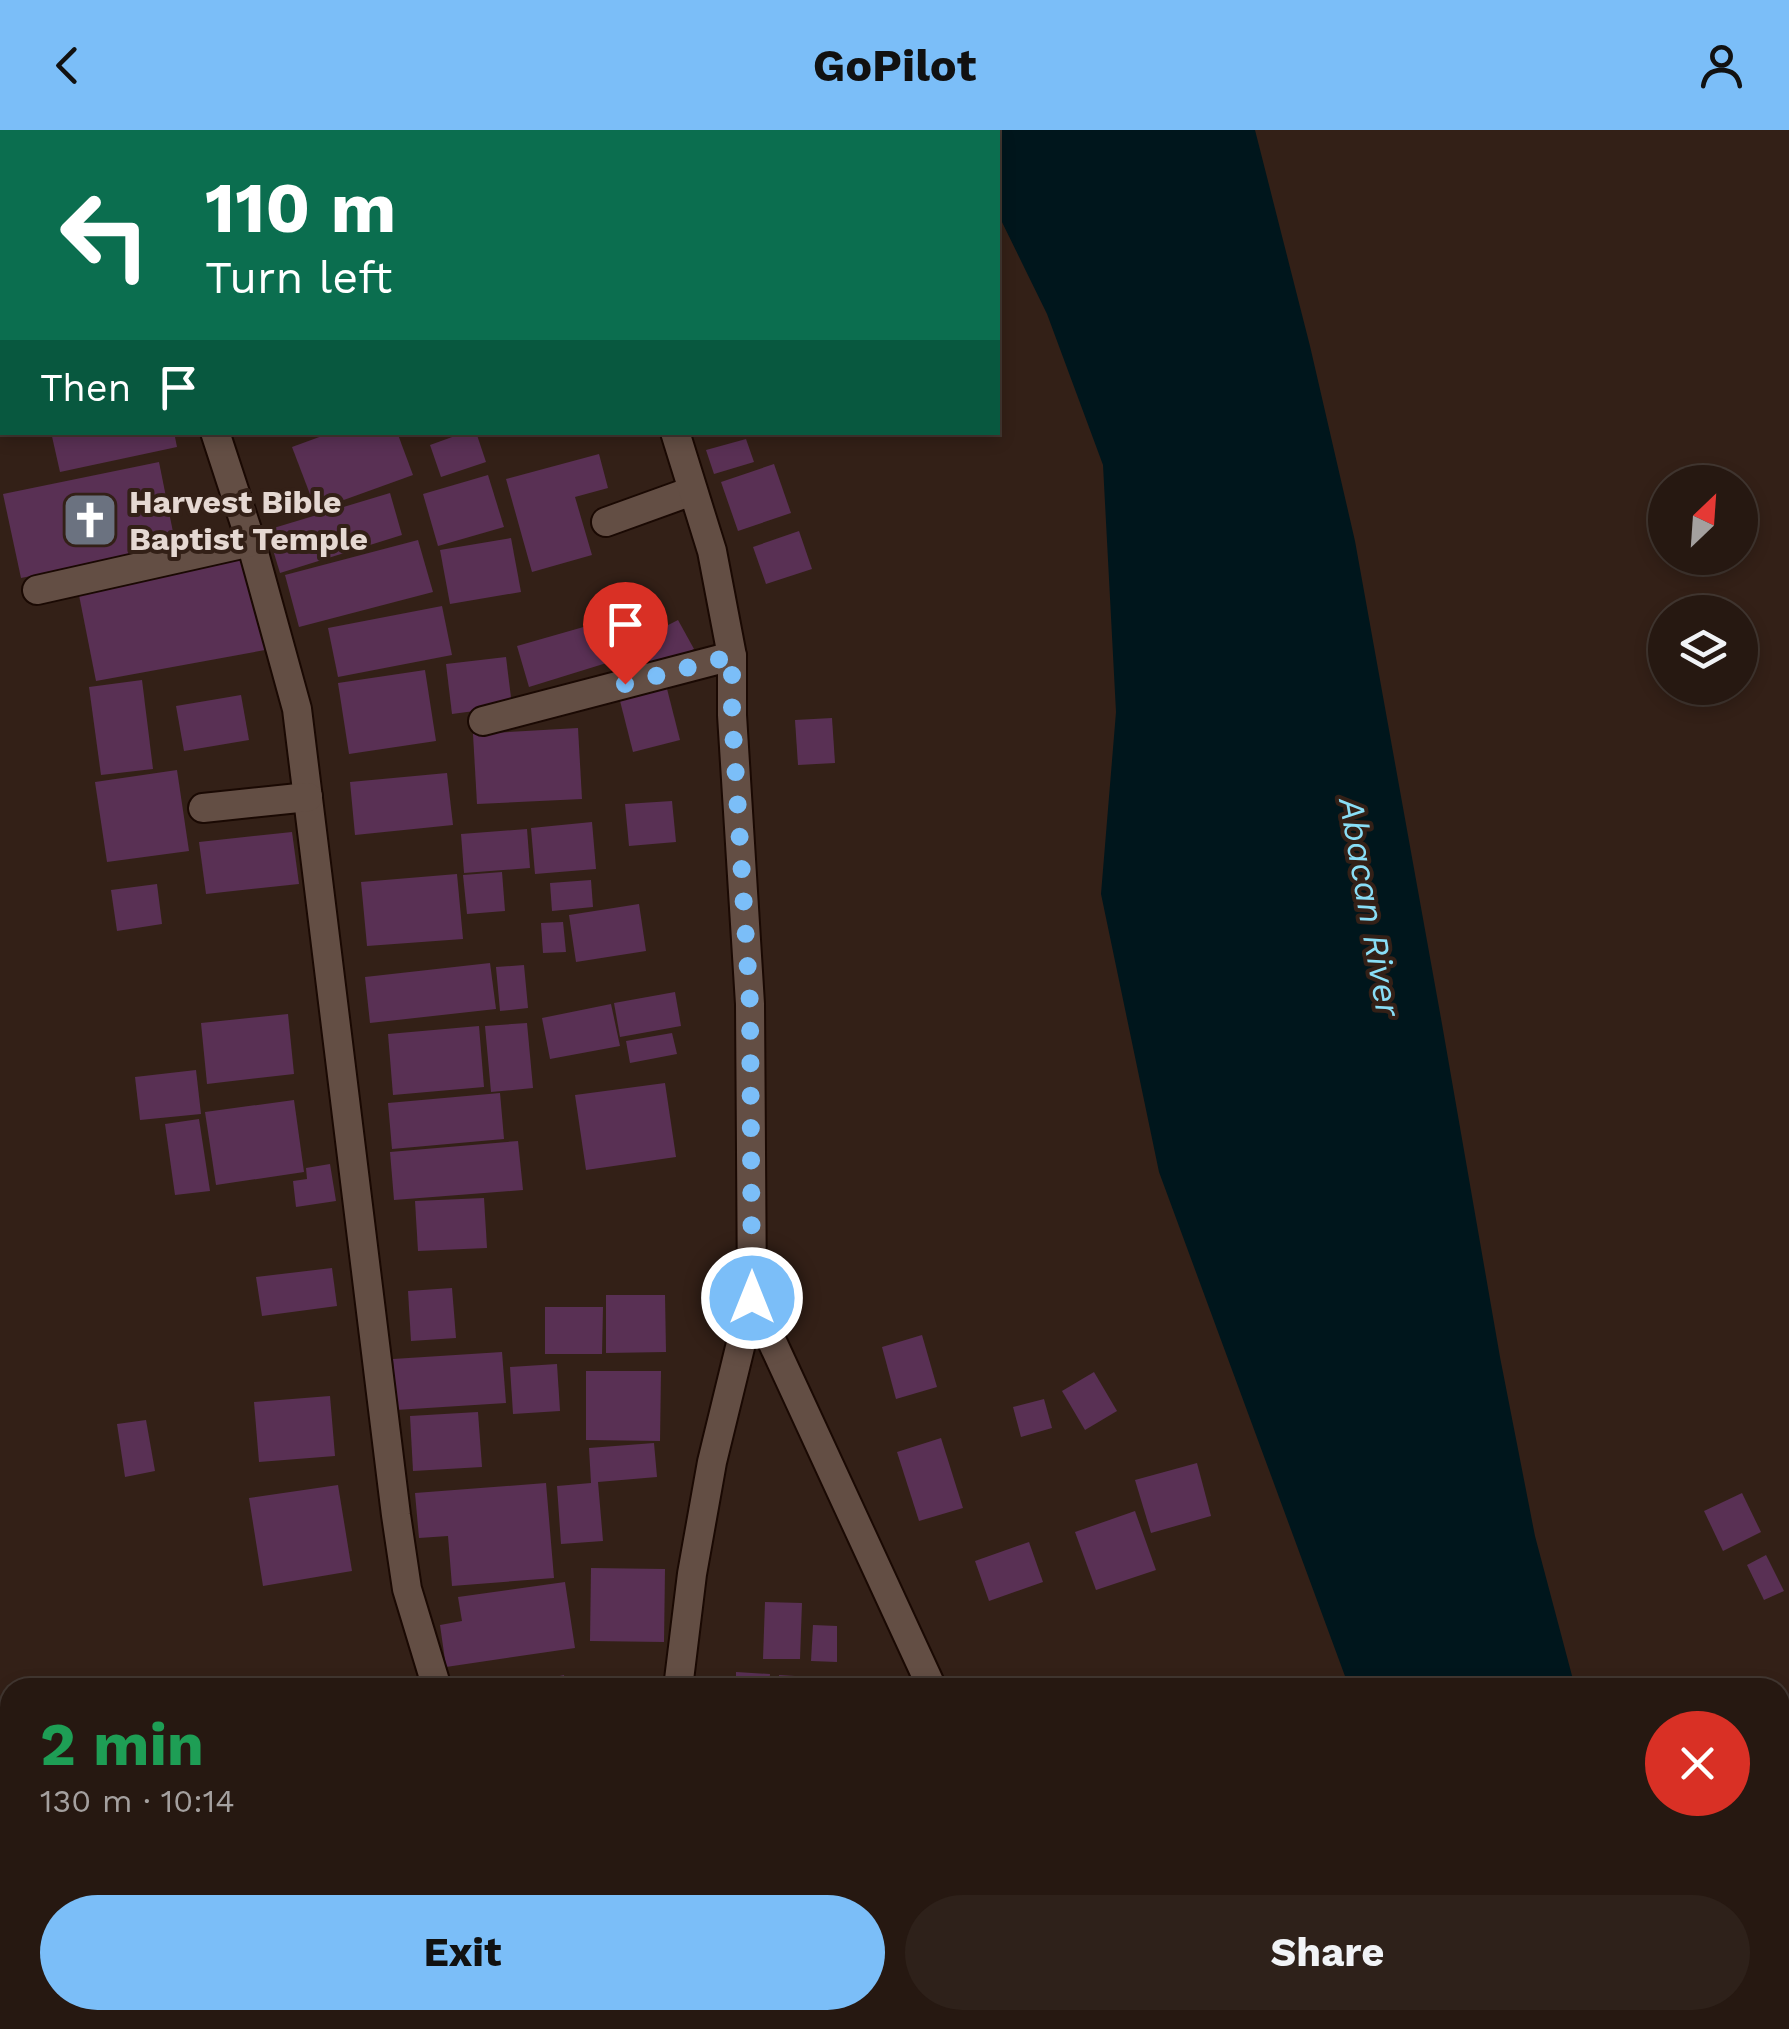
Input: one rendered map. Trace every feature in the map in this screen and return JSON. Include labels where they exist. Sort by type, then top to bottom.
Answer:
[{"type":"street","points":[[217,435],[298,709],[396,1515],[407,1589],[435,1678]]},
{"type":"street","points":[[677,435],[712,551],[732,656],[733,734],[750,1004],[752,1298],[712,1462],[679,1678]]},
{"type":"street","points":[[606,522],[692,491]]},
{"type":"street","points":[[37,590],[251,542]]},
{"type":"street","points":[[484,720],[732,656]]},
{"type":"street","points":[[203,808],[308,797]]},
{"type":"street","points":[[752,1298],[927,1678]]},
{"type":"water","name":"Abacan River","points":[[1000,130],[1255,130],[1355,541],[1500,1357],[1535,1536],[1573,1678],[1346,1678],[1159,1172],[1101,894],[1116,712],[1103,465],[1047,314],[1000,218]]},
{"type":"building","points":[[52,435],[175,435],[177,447],[60,472]]},
{"type":"building","points":[[325,435],[398,435],[413,475],[316,510],[292,447]]},
{"type":"building","points":[[458,435],[477,435],[486,462],[441,477],[430,445]]},
{"type":"building","points":[[746,439],[754,462],[714,474],[706,450]]},
{"type":"building","points":[[599,454],[608,488],[575,497],[592,555],[532,572],[506,479]]},
{"type":"building","name":"Harvest Bible Baptist Temple","points":[[159,462],[176,547],[21,578],[3,494]]},
{"type":"building","points":[[774,464],[791,513],[738,531],[721,482]]},
{"type":"building","points":[[488,475],[504,527],[438,546],[423,494]]},
{"type":"building","points":[[390,493],[402,535],[280,573],[267,530]]},
{"type":"building","points":[[799,531],[812,569],[766,584],[753,547]]},
{"type":"building","points":[[511,538],[521,592],[450,604],[440,550]]},
{"type":"building","points":[[418,540],[433,592],[299,627],[285,575]]},
{"type":"building","points":[[246,553],[265,650],[96,681],[77,585]]},
{"type":"building","points":[[640,605],[648,633],[613,643],[605,615]]},
{"type":"building","points":[[442,606],[452,655],[338,677],[328,628]]},
{"type":"building","points":[[678,620],[694,649],[634,680],[619,650]]},
{"type":"building","points":[[601,622],[613,661],[529,687],[517,646]]},
{"type":"building","points":[[506,657],[512,706],[452,714],[446,664]]},
{"type":"building","points":[[425,670],[436,741],[349,754],[338,683]]},
{"type":"building","points":[[664,677],[680,740],[633,752],[617,689]]},
{"type":"building","points":[[142,680],[153,769],[101,775],[89,687]]},
{"type":"building","points":[[241,695],[249,740],[184,751],[176,706]]},
{"type":"building","points":[[832,718],[835,763],[798,765],[795,720]]},
{"type":"building","points":[[578,728],[582,799],[477,804],[473,734]]},
{"type":"building","points":[[177,770],[189,851],[107,862],[95,782]]},
{"type":"building","points":[[447,773],[453,825],[355,835],[350,782]]},
{"type":"building","points":[[672,801],[676,842],[629,846],[625,804]]},
{"type":"building","points":[[592,822],[596,869],[535,874],[531,828]]},
{"type":"building","points":[[527,829],[530,868],[464,873],[461,834]]},
{"type":"building","points":[[292,832],[299,884],[206,894],[199,842]]},
{"type":"building","points":[[502,872],[505,911],[467,914],[463,875]]},
{"type":"building","points":[[457,874],[463,939],[367,946],[361,882]]},
{"type":"building","points":[[591,880],[593,907],[552,911],[550,883]]},
{"type":"building","points":[[157,884],[162,924],[117,931],[111,890]]},
{"type":"building","points":[[639,904],[646,951],[576,962],[569,915]]},
{"type":"building","points":[[563,922],[566,952],[543,953],[541,923]]},
{"type":"building","points":[[490,963],[496,1009],[370,1023],[365,977]]},
{"type":"building","points":[[524,965],[528,1008],[500,1011],[496,967]]},
{"type":"building","points":[[675,992],[681,1026],[620,1037],[614,1003]]},
{"type":"building","points":[[611,1004],[620,1046],[550,1059],[542,1018]]},
{"type":"building","points":[[288,1014],[294,1074],[207,1084],[201,1023]]},
{"type":"building","points":[[527,1023],[533,1088],[491,1092],[485,1026]]},
{"type":"building","points":[[479,1026],[484,1087],[393,1095],[388,1034]]},
{"type":"building","points":[[672,1033],[677,1054],[630,1063],[626,1041]]},
{"type":"building","points":[[196,1070],[201,1114],[140,1120],[135,1077]]},
{"type":"building","points":[[665,1083],[676,1157],[586,1170],[575,1095]]},
{"type":"building","points":[[500,1093],[504,1139],[392,1149],[388,1103]]},
{"type":"building","points":[[294,1100],[304,1172],[216,1185],[205,1112]]},
{"type":"building","points":[[199,1119],[210,1191],[175,1195],[165,1124]]},
{"type":"building","points":[[518,1141],[523,1190],[394,1200],[390,1152]]},
{"type":"building","points":[[330,1164],[336,1201],[296,1207],[293,1181],[307,1179],[306,1168]]},
{"type":"building","points":[[484,1198],[487,1248],[418,1251],[415,1201]]},
{"type":"building","points":[[332,1268],[337,1306],[262,1316],[256,1277]]},
{"type":"building","points":[[452,1288],[456,1338],[411,1341],[408,1291]]},
{"type":"building","points":[[606,1295],[665,1295],[666,1352],[606,1353]]},
{"type":"building","points":[[545,1307],[603,1307],[602,1354],[545,1354]]},
{"type":"building","points":[[922,1335],[937,1387],[896,1399],[882,1347]]},
{"type":"building","points":[[502,1352],[506,1403],[396,1410],[393,1359]]},
{"type":"building","points":[[557,1364],[560,1411],[513,1414],[510,1367]]},
{"type":"building","points":[[586,1371],[661,1371],[660,1441],[586,1440]]},
{"type":"building","points":[[1094,1372],[1117,1411],[1085,1430],[1062,1391]]},
{"type":"building","points":[[330,1396],[335,1456],[259,1462],[254,1402]]},
{"type":"building","points":[[1044,1399],[1052,1428],[1021,1437],[1013,1407]]},
{"type":"building","points":[[478,1412],[482,1467],[413,1471],[410,1416]]},
{"type":"building","points":[[146,1420],[155,1471],[125,1477],[117,1424]]},
{"type":"building","points":[[941,1438],[963,1508],[919,1521],[897,1452]]},
{"type":"building","points":[[654,1443],[657,1477],[598,1482],[603,1541],[561,1544],[557,1486],[591,1483],[589,1448]]},
{"type":"building","points":[[1197,1463],[1211,1516],[1151,1533],[1135,1480]]},
{"type":"building","points":[[546,1483],[554,1578],[452,1586],[448,1536],[419,1538],[415,1493]]},
{"type":"building","points":[[338,1485],[352,1571],[263,1586],[249,1498]]},
{"type":"building","points":[[1742,1493],[1761,1532],[1723,1551],[1704,1511]]},
{"type":"building","points":[[1135,1511],[1156,1570],[1096,1590],[1075,1532]]},
{"type":"building","points":[[1029,1542],[1043,1582],[989,1601],[975,1561]]},
{"type":"building","points":[[1766,1555],[1784,1591],[1764,1600],[1747,1565]]},
{"type":"building","points":[[591,1568],[665,1569],[664,1642],[590,1641]]},
{"type":"building","points":[[565,1582],[575,1648],[446,1667],[440,1625],[462,1621],[458,1597]]},
{"type":"building","points":[[765,1602],[802,1603],[800,1659],[763,1659]]},
{"type":"building","points":[[813,1625],[837,1626],[837,1662],[811,1661]]},
{"type":"building","points":[[736,1672],[770,1674],[770,1678],[736,1678]]},
{"type":"building","points":[[779,1675],[811,1677],[811,1678]]},
{"type":"place","name":"Harvest Bible Baptist Temple","points":[[90,520]]},
{"type":"route","points":[[625,684],[732,656],[750,1004],[752,1298]]}]
